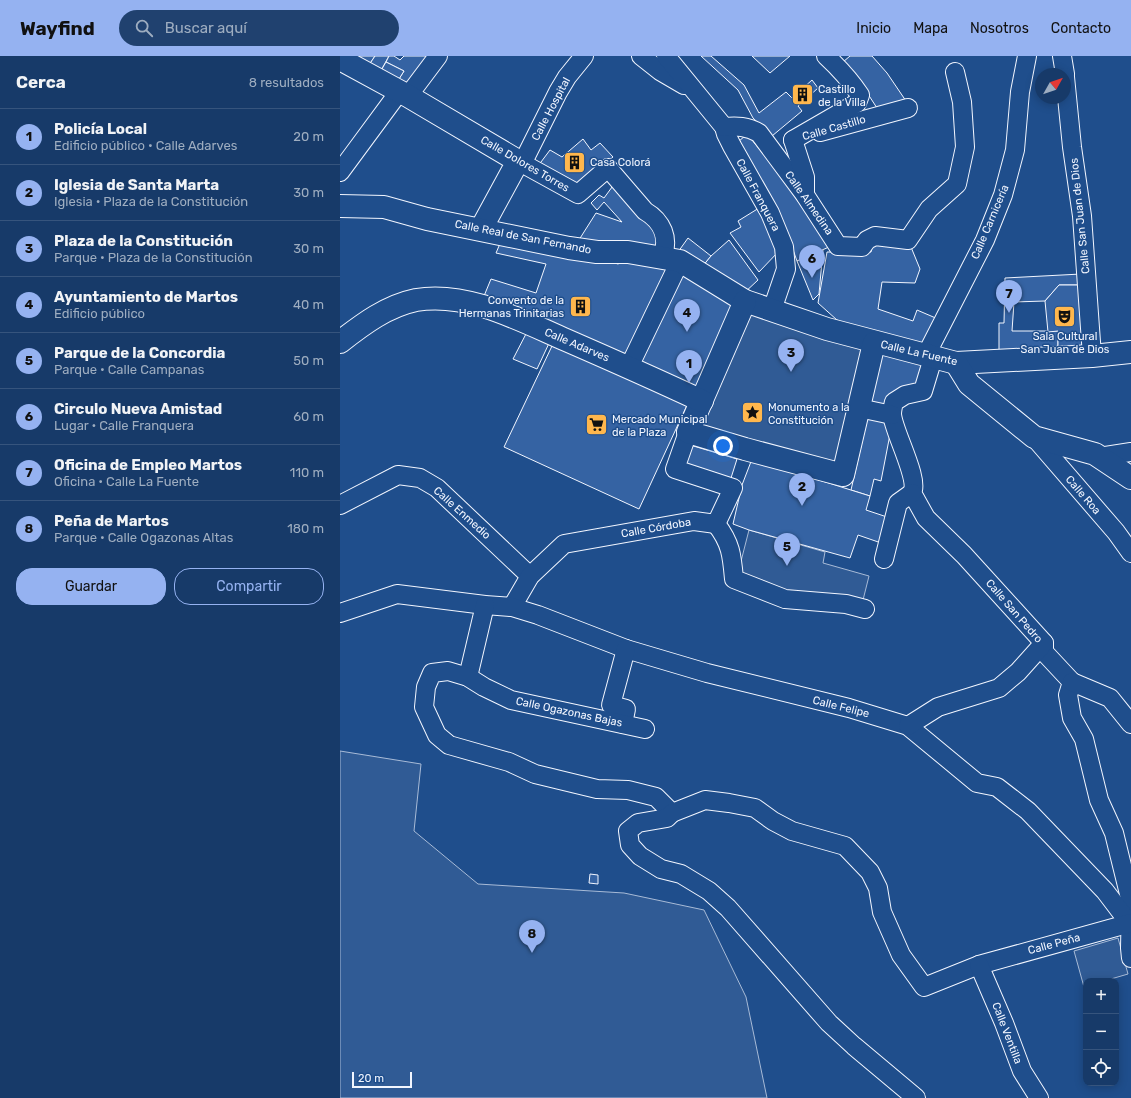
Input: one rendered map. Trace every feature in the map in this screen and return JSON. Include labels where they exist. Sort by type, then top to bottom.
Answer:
[{"type":"street","points":[[340,172],[403,94],[438,56]]},
{"type":"street","name":"Calle Hospital","points":[[520,163],[558,92],[567,77],[584,56]]},
{"type":"street","points":[[640,56],[660,71],[695,92]]},
{"type":"street","name":"Calle Franquera","points":[[666,56],[724,127],[732,146],[770,213],[784,247],[786,269],[772,310]]},
{"type":"street","points":[[793,140],[857,103],[860,95],[852,82],[826,56]]},
{"type":"street","name":"Calle Carnicería","points":[[929,357],[985,240],[1003,195],[1016,150],[1020,92],[1027,56]]},
{"type":"street","name":"Calle San Juan de Dios","points":[[1062,56],[1064,68]]},
{"type":"street","name":"Calle Dolores Torres","points":[[340,59],[403,94],[520,163],[578,194],[608,168],[645,211],[652,215],[660,224],[665,240],[665,251],[671,259]]},
{"type":"street","name":"Calle Almedina","points":[[724,127],[741,126],[759,133],[805,195],[838,246],[862,247],[867,240],[875,236],[908,240],[929,209],[956,184],[965,147],[962,102],[955,72]]},
{"type":"street","name":"Calle San Juan de Dios","points":[[1068,104],[1072,147],[1082,216],[1092,356]]},
{"type":"street","name":"Calle Castillo","points":[[805,195],[805,177],[793,140],[908,108]]},
{"type":"street","points":[[482,229],[520,163]]},
{"type":"street","name":"Calle Real de San Fernando","points":[[340,206],[384,206],[427,219],[570,248],[597,252],[628,252],[671,259],[745,301],[772,310]]},
{"type":"street","points":[[629,367],[671,259]]},
{"type":"street","name":"Calle Adarves","points":[[340,342],[371,318],[403,304],[418,300],[449,300],[466,302],[495,310],[629,367],[702,401]]},
{"type":"street","points":[[745,301],[688,432],[675,470],[733,488],[716,524],[729,543],[732,555],[734,579],[785,600],[846,604],[865,609]]},
{"type":"street","name":"Calle La Fuente","points":[[772,310],[874,343],[956,364],[1092,356],[1131,352]]},
{"type":"street","points":[[688,432],[843,475],[874,343]]},
{"type":"street","points":[[859,408],[892,415],[894,402],[905,395],[923,391],[929,357]]},
{"type":"street","points":[[956,364],[968,384],[1034,437],[1095,454],[1131,478]]},
{"type":"street","name":"Calle San Pedro","points":[[892,415],[911,471],[914,490],[912,494],[926,518],[964,555],[1044,643],[1044,652],[1072,682]]},
{"type":"street","name":"Calle Roa","points":[[1034,437],[1116,532],[1131,553]]},
{"type":"street","points":[[1099,457],[1131,452]]},
{"type":"street","name":"Calle Enmedio","points":[[340,505],[398,475],[420,478],[437,488],[530,576]]},
{"type":"street","points":[[884,559],[898,503],[912,494]]},
{"type":"street","name":"Calle Córdoba","points":[[512,607],[530,576],[564,544],[694,521],[716,524]]},
{"type":"street","name":"Calle Felipe","points":[[340,613],[397,594],[512,607],[538,615],[626,649],[706,673],[849,708],[908,726],[977,782],[996,787],[1028,811],[1105,891],[1130,923]]},
{"type":"street","points":[[468,677],[485,605]]},
{"type":"street","points":[[908,726],[938,707],[999,688],[1018,672],[1044,643]]},
{"type":"street","points":[[623,724],[626,709],[611,705],[626,649]]},
{"type":"street","name":"Calle Ogazonas Bajas","points":[[645,729],[511,700],[484,687],[468,677],[448,671],[432,672],[426,687],[424,707],[437,734],[449,745],[509,762],[535,774],[597,789],[628,790],[656,797],[672,813]]},
{"type":"street","points":[[1131,724],[1110,698],[1072,682],[1068,695],[1072,718],[1084,739],[1099,800],[1114,833],[1131,902],[1131,952]]},
{"type":"street","name":"Calle Peña","points":[[672,813],[705,800],[729,803],[755,808],[792,832],[845,846],[870,872],[878,888],[882,912],[901,955],[924,987],[979,965],[1130,923]]},
{"type":"street","points":[[672,813],[667,818],[638,823],[628,831],[630,845],[640,856],[661,869],[681,874],[710,892],[728,908],[829,1023],[916,1098]]},
{"type":"street","name":"Calle Ventilla","points":[[979,965],[1004,1023],[1022,1071],[1039,1098]]},
{"type":"shaded area","points":[[745,301],[874,343],[843,475],[692,423]]},
{"type":"shaded area","points":[[749,530],[825,552],[823,563],[869,576],[863,600],[798,596],[738,573]]},
{"type":"shaded area","points":[[340,751],[421,764],[414,831],[478,884],[624,893],[704,910],[746,997],[767,1098],[340,1098]]},
{"type":"shaded area","points":[[1118,938],[1128,974],[1114,978],[1083,978],[1083,983],[1074,951]]},
{"type":"building","points":[[344,56],[375,56],[367,68]]},
{"type":"building","points":[[375,56],[389,56],[379,74],[367,68]]},
{"type":"building","points":[[389,56],[394,56],[400,60],[404,56],[433,56],[409,89],[399,79],[404,71],[386,62]]},
{"type":"building","name":"Castillo de la Villa","points":[[701,56],[711,56],[744,85],[759,113],[786,92],[792,98],[812,80],[818,88],[798,106],[802,111],[772,136],[753,118],[738,90]]},
{"type":"building","points":[[752,56],[790,56],[770,73]]},
{"type":"building","points":[[850,56],[872,56],[887,73],[906,101],[877,108],[864,88],[843,62]]},
{"type":"building","points":[[386,62],[404,71],[399,79],[379,74]]},
{"type":"building","points":[[746,135],[752,140],[787,183],[829,247],[797,261],[782,219],[738,142]]},
{"type":"building","name":"Casa Colorá","points":[[583,139],[591,150],[600,143],[613,157],[575,189],[538,166],[550,150],[562,157]]},
{"type":"building","points":[[615,183],[656,225],[659,250],[577,243],[596,213],[622,222],[604,202],[597,210],[591,203],[599,195],[604,198]]},
{"type":"building","points":[[759,208],[779,251],[759,272],[730,233],[741,227],[738,221]]},
{"type":"building","points":[[688,238],[711,256],[702,267],[678,252]]},
{"type":"building","name":"Convento de la Hermanas Trinitarias","points":[[502,239],[598,258],[618,264],[629,258],[668,270],[629,357],[484,296],[491,279],[536,293],[546,264],[496,253]]},
{"type":"building","points":[[729,240],[758,280],[743,294],[702,267],[711,256]]},
{"type":"building","points":[[873,243],[911,247],[920,269],[915,283],[882,282],[878,309],[913,321],[917,310],[938,319],[923,349],[858,330],[837,320],[818,303],[827,252],[871,252]]},
{"type":"building","points":[[823,250],[819,294],[813,300],[797,261]]},
{"type":"building","points":[[681,272],[737,300],[696,393],[636,363]]},
{"type":"building","points":[[1081,274],[1082,285],[1059,285],[1045,301],[1014,302],[1012,331],[1058,331],[1058,352],[999,356],[999,323],[1004,323],[1005,278]]},
{"type":"building","name":"Sala Cultural San Juan de Dios","points":[[1059,285],[1082,285],[1087,351],[1058,352],[1058,331],[1048,332],[1045,301]]},
{"type":"building","points":[[528,330],[551,339],[537,369],[513,359]]},
{"type":"building","name":"Mercado Municipal de la Plaza","points":[[552,346],[688,403],[639,509],[504,447]]},
{"type":"building","points":[[879,349],[929,362],[923,390],[888,405],[865,404]]},
{"type":"building","points":[[868,416],[892,424],[881,481],[874,479],[870,496],[851,490]]},
{"type":"building","points":[[690,445],[737,459],[731,478],[685,463]]},
{"type":"building","points":[[752,459],[870,496],[866,510],[893,519],[887,545],[858,535],[850,558],[749,530],[733,524],[742,485]]},
{"type":"building","points":[[590,874],[598,875],[598,884],[589,883]]},
{"type":"place","name":"Castillo de la Villa","points":[[803,95]]},
{"type":"place","name":"Casa Colorá","points":[[574,162]]},
{"type":"place","name":"Circulo Nueva Amistad","points":[[812,278]]},
{"type":"place","name":"Convento de la Hermanas Trinitarias","points":[[580,306]]},
{"type":"place","name":"Oficina de Empleo Martos","points":[[1009,313]]},
{"type":"place","name":"Sala Cultural San Juan de Dios","points":[[1065,316]]},
{"type":"place","name":"Ayuntamiento de Martos","points":[[687,332]]},
{"type":"place","name":"Plaza de la Constitución","points":[[791,372]]},
{"type":"place","name":"Policía Local","points":[[689,383]]},
{"type":"place","name":"Monumento a la Constitución","points":[[753,413]]},
{"type":"place","name":"Mercado Municipal de la Plaza","points":[[596,425]]},
{"type":"place","name":"Iglesia de Santa Marta","points":[[802,506]]},
{"type":"place","name":"Parque de la Concordia","points":[[787,566]]},
{"type":"place","name":"Peña de Martos","points":[[532,953]]}]
